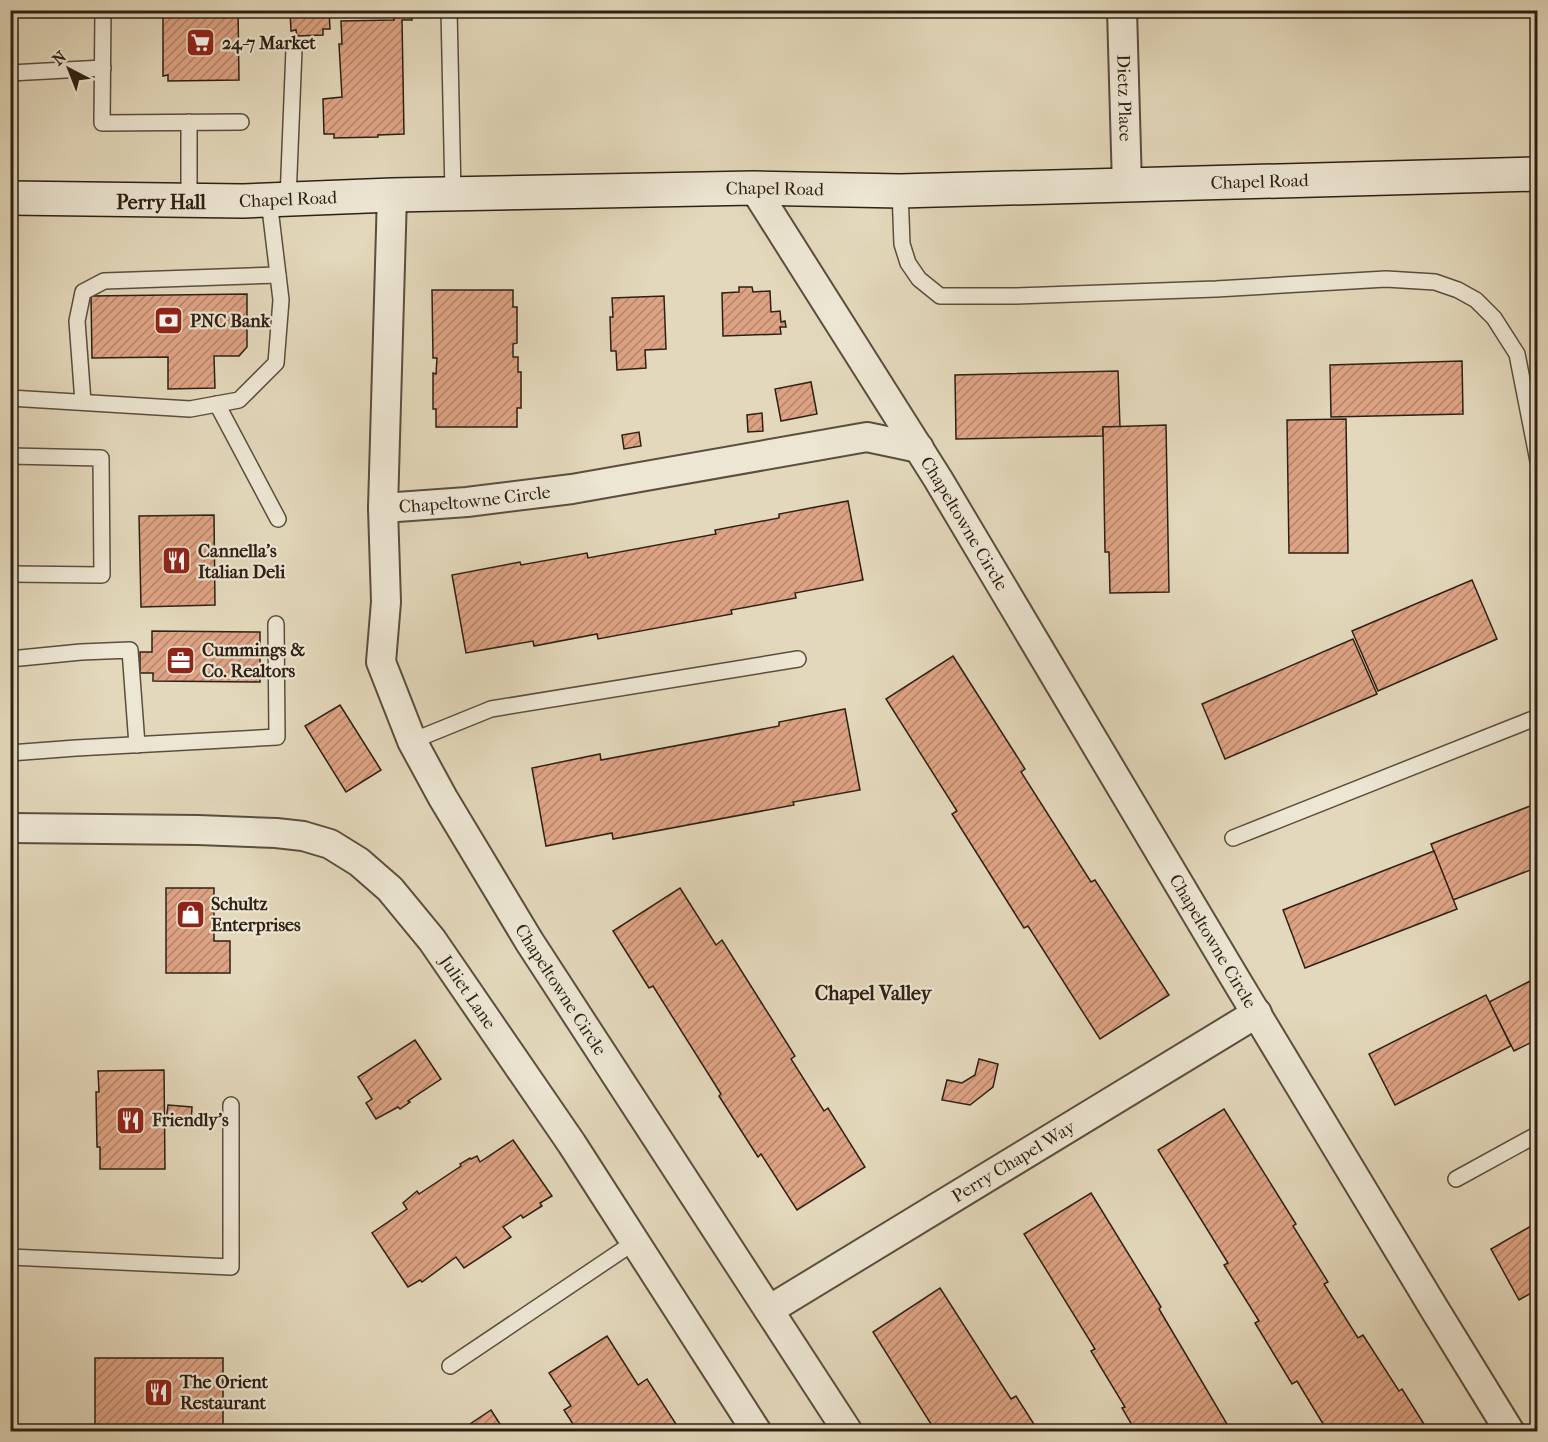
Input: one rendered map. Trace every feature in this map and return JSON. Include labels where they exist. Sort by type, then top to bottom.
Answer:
[{"type":"street","name":"Dietz Place","points":[[1122,10],[1127,186]]},
{"type":"street","name":"Chapel Road","points":[[10,198],[279,199],[754,188],[900,191],[1538,174]]},
{"type":"street","name":"Chapeltowne Circle","points":[[754,188],[919,448],[1221,955],[1510,1431]]},
{"type":"street","name":"Chapeltowne Circle","points":[[392,195],[383,508],[386,602],[381,662],[412,741],[443,798],[529,941],[848,1431]]},
{"type":"street","name":"Chapeltowne Circle","points":[[383,508],[467,502],[572,489],[867,437],[919,448]]},
{"type":"street","name":"Juliet Lane","points":[[10,828],[276,833],[303,836],[330,844],[359,862],[390,889],[432,940],[636,1241],[757,1431]]},
{"type":"street","name":"Perry Chapel Way","points":[[770,1310],[1257,1013]]},
{"type":"lane","points":[[103,10],[102,123],[241,122]]},
{"type":"lane","points":[[449,10],[453,194]]},
{"type":"lane","points":[[10,398],[190,409],[239,400],[276,363],[281,300],[278,275],[279,199],[294,49]]},
{"type":"lane","points":[[10,74],[103,68]]},
{"type":"lane","points":[[189,122],[189,200]]},
{"type":"lane","points":[[900,191],[902,244],[908,263],[919,279],[940,296],[1215,290],[1386,279],[1435,282],[1458,290],[1476,300],[1494,318],[1517,354],[1538,461]]},
{"type":"lane","points":[[83,402],[77,321],[83,292],[104,281],[278,275]]},
{"type":"lane","points":[[217,404],[278,519]]},
{"type":"lane","points":[[10,456],[101,458],[102,575],[10,574]]},
{"type":"lane","points":[[10,753],[278,737],[276,624]]},
{"type":"lane","points":[[10,659],[81,651],[130,650],[137,745]]},
{"type":"lane","points":[[412,741],[491,709],[798,659]]},
{"type":"lane","points":[[1233,838],[1538,717]]},
{"type":"lane","points":[[10,1257],[231,1267],[231,1105]]},
{"type":"lane","points":[[1456,1179],[1538,1134]]},
{"type":"lane","points":[[450,1366],[636,1241]]},
{"type":"building","name":"24-7 Market","points":[[163,10],[238,10],[239,80],[168,81],[168,75],[163,76]]},
{"type":"building","points":[[290,10],[329,10],[330,29],[323,29],[323,35],[297,36],[296,30],[291,31]]},
{"type":"building","points":[[393,10],[411,10],[412,20],[402,20],[404,134],[334,138],[334,134],[324,134],[323,99],[342,97],[339,44],[342,44],[341,21],[394,20]]},
{"type":"building","points":[[1223,10],[1343,10],[1343,12],[1320,12],[1320,16],[1292,16],[1292,12],[1223,12]]},
{"type":"building","points":[[1473,10],[1538,10],[1538,15],[1473,14]]},
{"type":"building","points":[[739,287],[752,287],[753,292],[770,291],[771,312],[780,311],[781,322],[785,321],[786,327],[780,327],[781,334],[723,336],[722,293],[739,292]]},
{"type":"building","points":[[432,290],[513,290],[513,307],[517,307],[517,343],[513,344],[513,357],[518,357],[518,372],[521,372],[521,408],[517,408],[517,427],[436,427],[436,409],[433,409],[433,373],[436,374],[437,358],[433,358]]},
{"type":"building","name":"PNC Bank","points":[[247,294],[247,347],[239,356],[214,356],[215,388],[168,389],[168,357],[92,358],[91,296]]},
{"type":"building","points":[[664,296],[666,349],[645,350],[646,368],[617,370],[616,351],[611,351],[612,298]]},
{"type":"building","points":[[1462,361],[1463,414],[1331,417],[1330,365]]},
{"type":"building","points":[[1118,371],[1120,427],[1103,427],[1103,436],[956,439],[955,375]]},
{"type":"building","points":[[811,382],[817,414],[781,421],[775,389]]},
{"type":"building","points":[[762,413],[763,431],[748,432],[747,415]]},
{"type":"building","points":[[1346,419],[1348,553],[1289,553],[1287,420]]},
{"type":"building","points":[[1166,425],[1169,592],[1110,593],[1109,552],[1105,552],[1103,427]]},
{"type":"building","points":[[639,432],[641,446],[624,449],[622,435]]},
{"type":"building","points":[[848,501],[863,580],[795,593],[796,598],[731,610],[732,614],[598,639],[597,634],[534,646],[533,641],[466,653],[452,575],[520,562],[521,565],[587,553],[588,558],[716,534],[715,530],[779,518],[779,514]]},
{"type":"building","name":"Cannella's Italian Deli","points":[[214,515],[215,605],[141,607],[139,516]]},
{"type":"building","points":[[1472,580],[1497,639],[1378,691],[1352,631]]},
{"type":"building","points":[[152,631],[260,632],[260,682],[153,681],[153,673],[140,673],[140,652],[152,652]]},
{"type":"building","points":[[1353,639],[1377,694],[1225,759],[1202,704]]},
{"type":"building","points":[[953,656],[1025,769],[1021,772],[1091,882],[1095,880],[1169,995],[1100,1039],[1028,926],[1024,928],[952,814],[957,811],[886,699]]},
{"type":"building","points":[[340,705],[381,770],[346,792],[305,726]]},
{"type":"building","points":[[845,709],[860,790],[793,802],[794,805],[613,839],[612,833],[546,846],[532,768],[600,754],[601,760],[779,726],[779,722]]},
{"type":"building","points":[[1538,803],[1538,867],[1453,900],[1431,844]]},
{"type":"building","points":[[1434,851],[1457,909],[1305,968],[1283,910]]},
{"type":"building","name":"Schultz Enterprises","points":[[166,888],[214,888],[214,941],[230,941],[230,973],[166,973]]},
{"type":"building","points":[[680,888],[716,945],[722,940],[795,1056],[791,1059],[824,1111],[828,1108],[865,1167],[797,1210],[761,1154],[758,1157],[653,986],[649,988],[613,931]]},
{"type":"building","points":[[1538,977],[1538,1039],[1514,1051],[1489,1002]]},
{"type":"building","points":[[1486,995],[1511,1046],[1395,1105],[1369,1054]]},
{"type":"building","points":[[415,1040],[441,1079],[400,1109],[398,1107],[376,1119],[366,1103],[372,1099],[358,1077]]},
{"type":"building","points":[[979,1059],[998,1064],[993,1087],[970,1105],[942,1100],[947,1080],[962,1083],[975,1075]]},
{"type":"building","name":"Friendly's","points":[[164,1070],[165,1169],[100,1169],[100,1147],[97,1147],[98,1071]]},
{"type":"building","points":[[168,1105],[192,1107],[191,1123],[166,1121]]},
{"type":"building","points":[[1224,1109],[1296,1224],[1293,1226],[1328,1282],[1324,1284],[1358,1338],[1363,1335],[1399,1391],[1402,1389],[1429,1432],[1328,1432],[1297,1381],[1292,1384],[1255,1323],[1259,1321],[1224,1265],[1228,1263],[1158,1150]]},
{"type":"building","points":[[513,1140],[552,1196],[540,1203],[542,1206],[523,1218],[521,1215],[503,1227],[511,1237],[464,1268],[456,1257],[422,1282],[420,1280],[408,1287],[372,1233],[407,1209],[403,1203],[417,1191],[419,1194],[470,1158],[477,1156],[480,1162]]},
{"type":"building","points":[[1091,1193],[1161,1307],[1159,1309],[1227,1424],[1223,1427],[1226,1432],[1136,1432],[1122,1408],[1125,1407],[1091,1351],[1095,1349],[1024,1234]]},
{"type":"building","points":[[1538,1222],[1538,1289],[1519,1300],[1491,1249]]},
{"type":"building","points":[[940,1288],[1011,1399],[1016,1396],[1039,1432],[936,1432],[873,1332]]},
{"type":"building","points":[[607,1336],[638,1385],[647,1379],[676,1424],[666,1432],[578,1432],[564,1410],[571,1406],[549,1373]]},
{"type":"building","name":"The Orient Restaurant","points":[[95,1358],[223,1358],[223,1427],[191,1427],[191,1432],[126,1432],[126,1427],[95,1426]]},
{"type":"building","points":[[491,1410],[505,1432],[458,1432]]},
{"type":"place","name":"24-7 Market","points":[[201,43]]},
{"type":"place","name":"PNC Bank","points":[[169,321]]},
{"type":"place","name":"Cannella's Italian Deli","points":[[177,561]]},
{"type":"place","name":"Cummings & Co. Realtors","points":[[181,660]]},
{"type":"place","name":"Schultz Enterprises","points":[[190,914]]},
{"type":"place","name":"Friendly's","points":[[131,1120]]},
{"type":"place","name":"The Orient Restaurant","points":[[159,1392]]},
{"type":"district","name":"Perry Hall","points":[[161,202]]},
{"type":"district","name":"Chapel Valley","points":[[873,993]]}]
